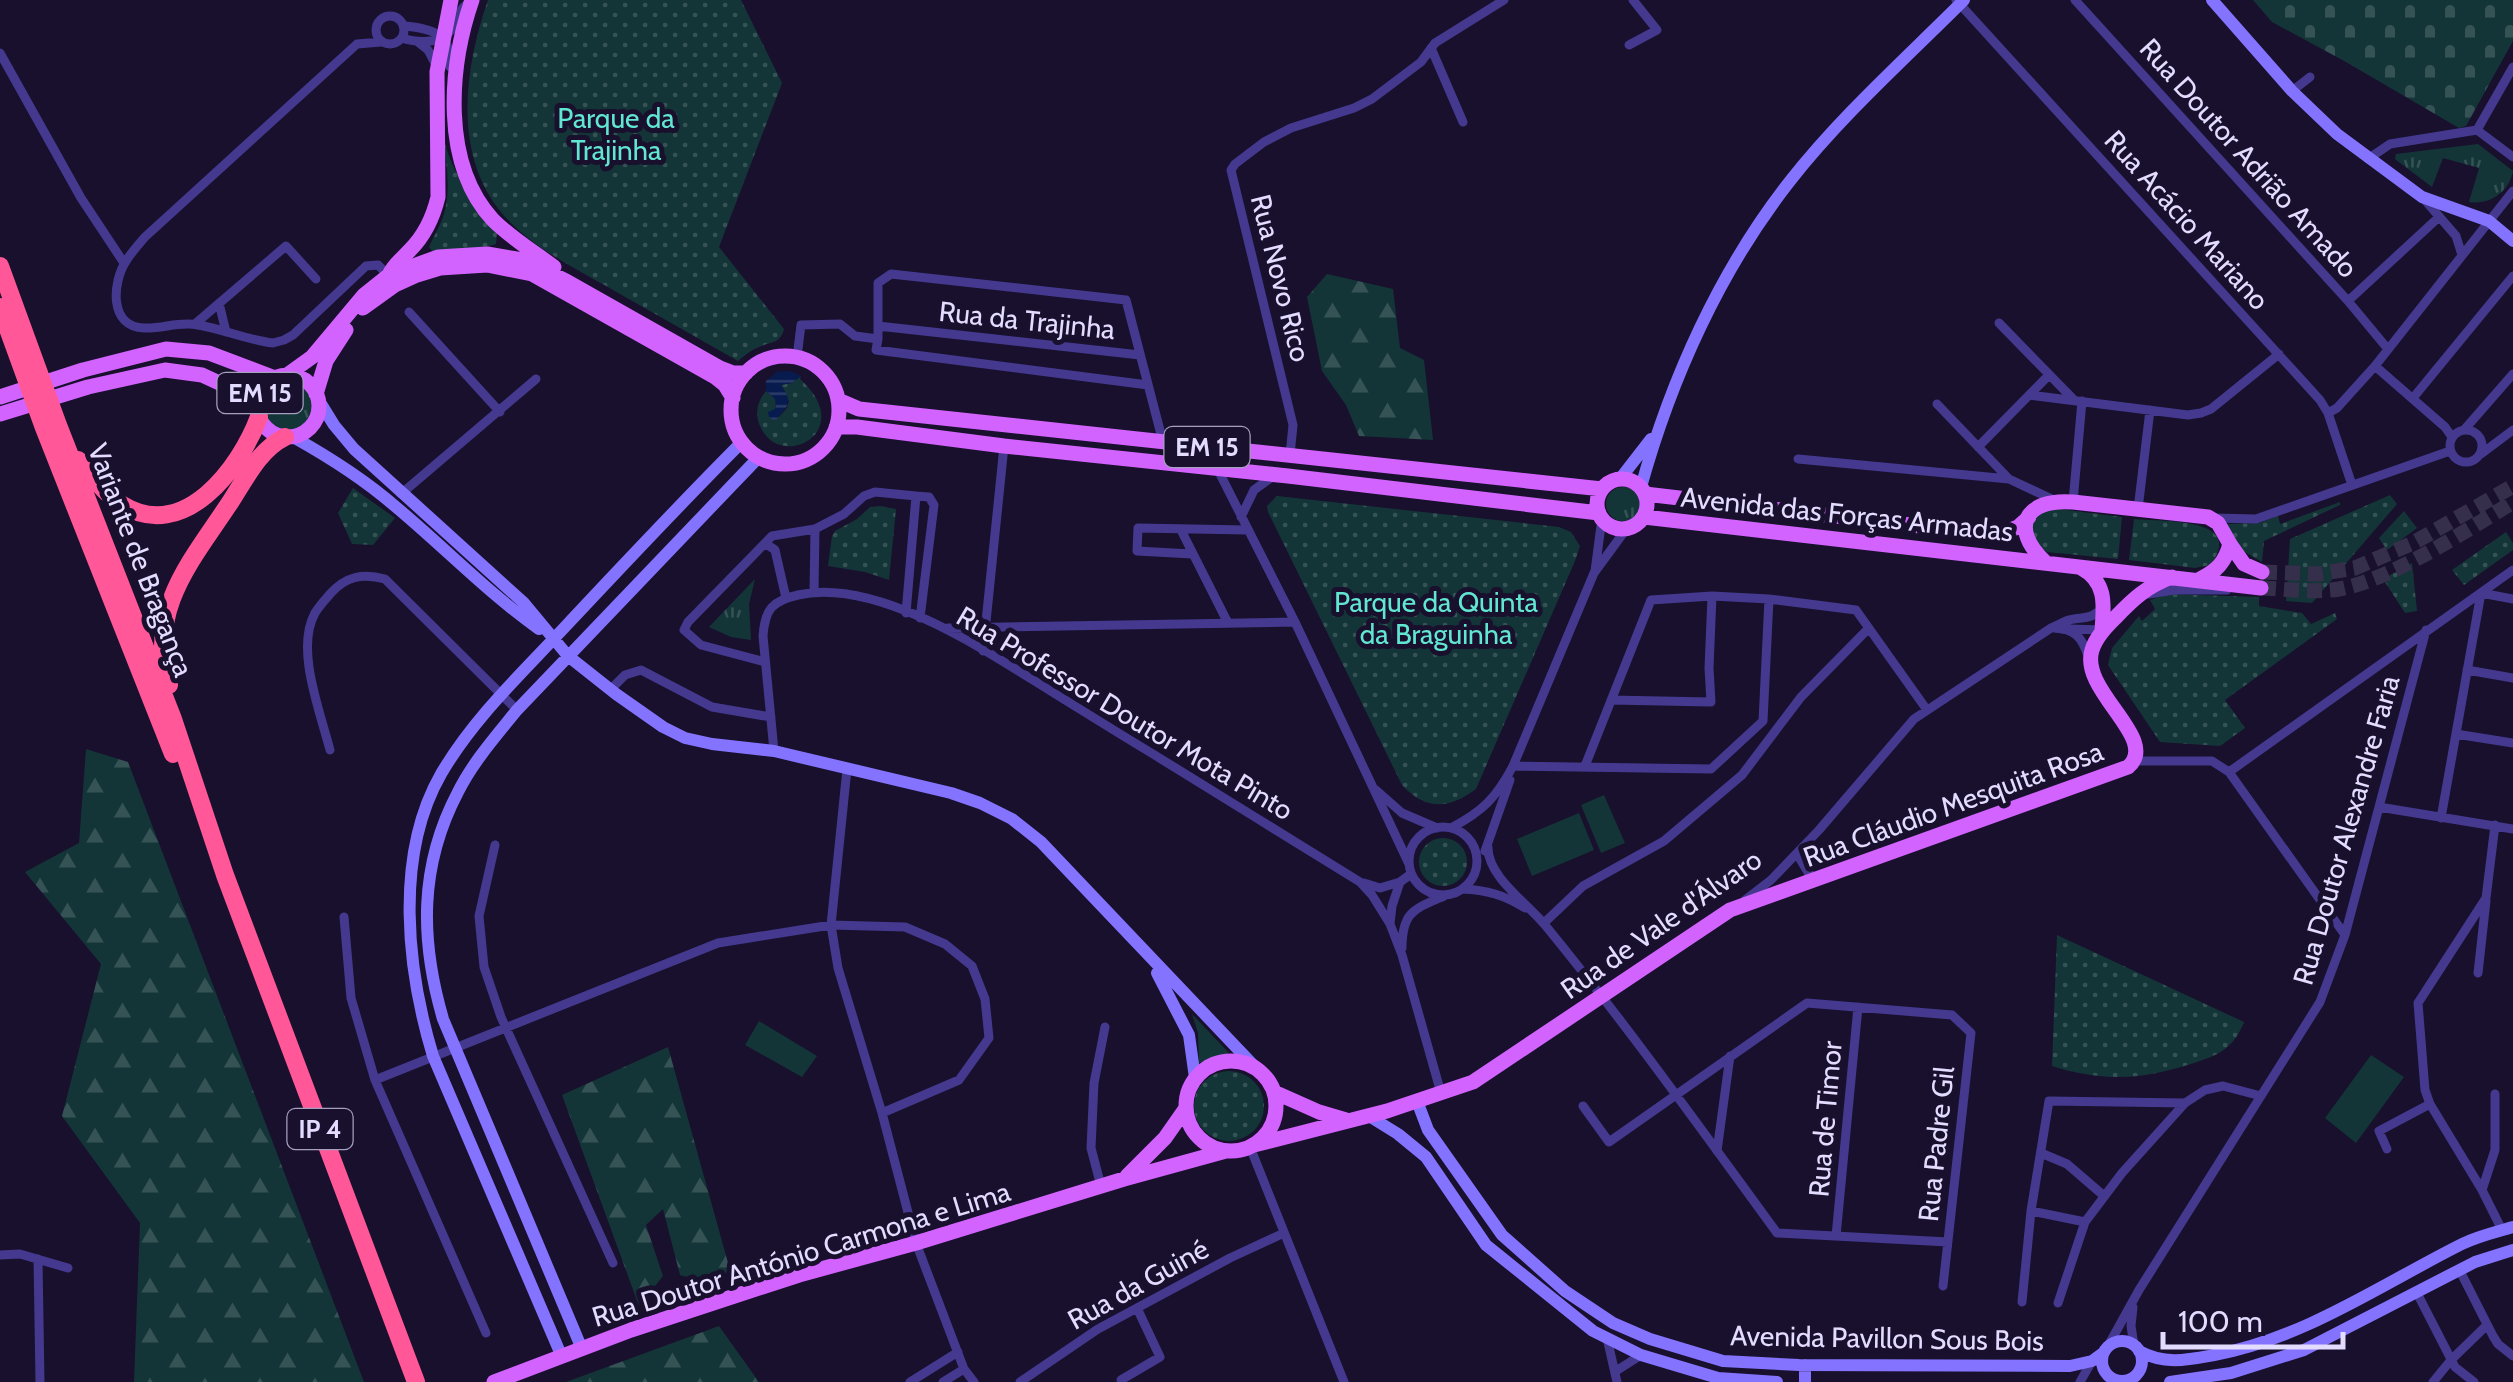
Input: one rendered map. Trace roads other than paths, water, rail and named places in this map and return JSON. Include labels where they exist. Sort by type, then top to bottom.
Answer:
[{"type":"highway","name":"Variante de Bragança","points":[[0,266],[22,349],[160,724],[225,875]]},
{"type":"highway","name":"Variante de Bragança","points":[[2,313],[22,349]]},
{"type":"highway","points":[[68,448],[106,493],[124,506],[144,514],[169,513],[204,498],[234,465],[252,435],[258,412]]},
{"type":"highway","name":"Variante de Bragança","points":[[51,427],[68,448],[173,719],[225,875],[416,1382]]},
{"type":"highway","points":[[173,719],[176,708],[165,672],[164,633],[172,597],[186,566],[264,451],[289,437]]},
{"type":"main road","points":[[472,0],[457,68],[455,114],[462,167],[481,205],[498,224],[562,272],[566,281]]},
{"type":"main road","points":[[392,280],[395,263],[424,234],[438,197],[438,68],[450,7]]},
{"type":"main road","points":[[490,260],[500,246],[498,224]]},
{"type":"main road","points":[[424,234],[425,248],[437,263]]},
{"type":"main road","name":"EM 15","points":[[392,280],[362,308],[326,360],[316,419],[302,434],[289,437],[269,431],[258,412],[261,390],[312,357],[364,295],[392,280],[462,254],[532,274],[715,377],[733,398]]},
{"type":"main road","name":"EM 15","points":[[490,260],[523,260],[720,368],[733,374],[746,373]]},
{"type":"main road","points":[[0,397],[166,349],[209,353],[281,376]]},
{"type":"main road","points":[[779,356],[797,357],[824,372],[838,400],[836,428],[829,442],[818,453],[789,464],[759,457],[742,442],[732,413],[733,398],[746,373],[779,356]]},
{"type":"main road","points":[[0,414],[88,387],[165,370],[202,375],[241,392],[258,412]]},
{"type":"main road","name":"EM 15","points":[[281,376],[305,380],[317,397]]},
{"type":"main road","name":"EM 15","points":[[838,400],[859,409],[1602,489]]},
{"type":"main road","name":"EM 15","points":[[836,428],[857,427],[1277,474],[1600,516],[1613,527],[1627,528]]},
{"type":"main road","points":[[1218,470],[1232,458],[1272,462],[1287,455]]},
{"type":"main road","points":[[1600,516],[1597,505],[1602,489],[1620,479]]},
{"type":"main road","name":"Avenida das Forças Armadas","points":[[1620,479],[1643,490],[1997,535],[2018,527],[2038,506],[2054,500]]},
{"type":"main road","name":"Avenida das Forças Armadas","points":[[1627,528],[1644,517],[1647,502],[1643,490]]},
{"type":"main road","points":[[2054,500],[2208,517],[2218,523],[2244,564],[2262,580]]},
{"type":"main road","name":"Avenida das Forças Armadas","points":[[1644,517],[2196,580],[2262,580]]},
{"type":"main road","name":"Avenida das Forças Armadas","points":[[2028,517],[2025,536],[2030,548],[2045,562]]},
{"type":"main road","points":[[2196,580],[2214,572],[2226,559],[2230,544]]},
{"type":"main road","points":[[2077,566],[2090,573],[2102,590],[2102,630],[2092,651],[2091,667],[2104,696],[2135,738],[2135,761]]},
{"type":"main road","points":[[2102,630],[2143,590],[2172,577]]},
{"type":"main road","name":"Rua Cláudio Mesquita Rosa","points":[[1730,910],[2114,774],[2135,761]]},
{"type":"main road","name":"Rua de Vale d'Álvaro","points":[[1252,1146],[1369,1116],[1473,1082],[1730,910]]},
{"type":"main road","points":[[1229,1060],[1255,1067],[1270,1082],[1277,1107],[1266,1135],[1252,1146],[1226,1151],[1202,1141],[1194,1132],[1186,1108],[1195,1078],[1204,1069],[1229,1060]]},
{"type":"main road","points":[[1274,1092],[1350,1121]]},
{"type":"main road","name":"Rua Doutor António Carmona e Lima","points":[[1124,1178],[1165,1138],[1186,1108]]},
{"type":"main road","name":"Rua Doutor António Carmona e Lima","points":[[494,1382],[798,1275],[1226,1151]]},
{"type":"street","points":[[360,43],[443,38],[454,28],[461,8],[472,0]]},
{"type":"street","name":"Rua Novo Rico","points":[[1287,455],[1293,425],[1232,170],[1264,142],[1291,128],[1372,99],[1422,62],[1435,43],[1504,0]]},
{"type":"street","points":[[1629,44],[1657,30],[1634,0]]},
{"type":"street","name":"Rua Doutor Adrião Amado","points":[[2075,0],[2388,348]]},
{"type":"street","points":[[2212,0],[2292,91],[2337,134],[2422,197],[2456,236],[2462,255]]},
{"type":"street","points":[[1643,490],[1656,433],[1691,345],[1753,232],[1790,180],[1960,1]]},
{"type":"street","name":"Rua Acácio Mariano","points":[[1960,1],[2320,400],[2352,484]]},
{"type":"street","points":[[423,28],[434,24],[450,7]]},
{"type":"street","points":[[392,280],[378,264],[366,266],[293,335],[266,342],[195,324],[132,326],[121,318],[116,305],[116,284],[124,264],[144,237],[360,43],[380,20],[391,15],[399,18],[404,26],[402,38]]},
{"type":"street","points":[[404,26],[423,28],[448,45],[450,144],[462,167]]},
{"type":"street","points":[[375,29],[382,42]]},
{"type":"street","points":[[418,42],[428,50],[438,68]]},
{"type":"street","points":[[1431,48],[1463,122]]},
{"type":"street","points":[[0,54],[81,198],[124,264]]},
{"type":"street","points":[[2477,130],[2513,67]]},
{"type":"street","points":[[2292,91],[2310,77]]},
{"type":"street","points":[[2368,159],[2390,144],[2477,130],[2513,157]]},
{"type":"street","points":[[2380,134],[2390,144]]},
{"type":"street","points":[[2328,413],[2375,366],[2513,190]]},
{"type":"street","points":[[2422,197],[2489,221],[2513,241]]},
{"type":"street","points":[[2348,301],[2440,217]]},
{"type":"street","points":[[195,324],[286,246],[316,278]]},
{"type":"street","points":[[797,357],[800,325],[840,324],[855,336],[878,339],[878,283],[891,274],[1126,300],[1140,356]]},
{"type":"street","points":[[2413,398],[2513,276]]},
{"type":"street","points":[[219,303],[226,332]]},
{"type":"street","points":[[409,312],[500,412]]},
{"type":"street","points":[[1999,322],[2078,400]]},
{"type":"street","name":"Rua da Trajinha","points":[[878,326],[1140,356],[1163,442]]},
{"type":"street","name":"Rua da Trajinha","points":[[878,339],[876,350],[1148,385]]},
{"type":"street","points":[[2029,396],[2201,414],[2279,354]]},
{"type":"street","points":[[2375,366],[2445,427],[2452,437],[2450,450],[2456,459],[2466,463],[2476,460],[2513,430]]},
{"type":"street","points":[[2452,437],[2464,430],[2513,374]]},
{"type":"street","points":[[1978,447],[2049,375]]},
{"type":"street","points":[[401,494],[536,379]]},
{"type":"street","points":[[317,397],[354,449],[524,603],[568,656],[610,690],[686,738],[774,751],[951,793],[1012,819],[1041,842],[1255,1067]]},
{"type":"street","points":[[2073,502],[2078,400]]},
{"type":"street","points":[[1937,404],[2009,479]]},
{"type":"street","points":[[2138,510],[2150,410]]},
{"type":"street","points":[[2464,430],[2481,439],[2481,454]]},
{"type":"street","points":[[1620,479],[1656,433]]},
{"type":"street","points":[[289,437],[320,452],[393,504],[516,612],[553,639]]},
{"type":"street","points":[[562,1357],[433,1056],[415,984],[410,941],[416,852],[425,812],[439,777],[500,695],[742,442]]},
{"type":"street","points":[[983,650],[1004,446]]},
{"type":"street","points":[[1220,449],[1218,470],[1295,622],[1417,883],[1425,890],[1445,895]]},
{"type":"street","points":[[2208,517],[2256,518],[2450,450]]},
{"type":"street","points":[[320,452],[338,455],[365,473],[377,470]]},
{"type":"street","points":[[582,1349],[454,1048],[431,979],[426,926],[428,881],[437,838],[482,754],[517,710],[759,457]]},
{"type":"street","points":[[1798,459],[2009,479],[2054,500]]},
{"type":"street","points":[[1241,517],[1254,490],[1277,474]]},
{"type":"street","points":[[765,662],[701,645],[684,630],[772,536],[815,529],[874,492],[929,497],[934,505],[920,618]]},
{"type":"street","points":[[906,613],[916,496]]},
{"type":"street","points":[[1594,573],[1600,516]]},
{"type":"street","points":[[1192,554],[1137,551],[1138,528],[1247,530]]},
{"type":"street","points":[[1374,789],[1402,813],[1436,828],[1450,828],[1489,804],[1513,766],[1594,573],[1627,528]]},
{"type":"street","points":[[814,592],[815,529]]},
{"type":"street","points":[[1181,530],[1228,623]]},
{"type":"street","points":[[765,542],[775,550],[786,598],[771,607],[764,619],[774,751]]},
{"type":"street","points":[[2229,772],[2513,570]]},
{"type":"street","points":[[330,750],[307,658],[310,626],[316,612],[339,584],[357,576],[385,580],[517,710]]},
{"type":"street","points":[[2132,600],[2156,591],[2215,591],[2262,580]]},
{"type":"street","name":"Rua Professor Doutor Mota Pinto","points":[[786,598],[825,591],[870,599],[946,628],[1360,882],[1390,924],[1441,1093]]},
{"type":"street","points":[[2481,593],[2513,599]]},
{"type":"street","points":[[2442,818],[2481,593]]},
{"type":"street","points":[[1585,766],[1651,600],[1712,596],[1856,610],[1927,710]]},
{"type":"street","points":[[1611,700],[1711,702],[1712,596]]},
{"type":"street","points":[[1513,766],[1711,769],[1763,722],[1769,599]]},
{"type":"street","name":"Rua de Vale d'Álvaro","points":[[1730,910],[1772,880],[1914,719],[2051,628],[2097,614],[2105,604]]},
{"type":"street","points":[[946,628],[1295,622]]},
{"type":"street","points":[[2051,628],[2102,630]]},
{"type":"street","points":[[1540,919],[1583,886],[1664,841],[1742,775],[1801,698],[1868,629]]},
{"type":"street","points":[[2068,629],[2078,634],[2091,667]]},
{"type":"street","name":"Rua Doutor Alexandre Faria","points":[[2080,1382],[2320,1002],[2345,934],[2426,630]]},
{"type":"street","points":[[610,690],[625,674],[641,670],[712,706],[771,717]]},
{"type":"street","points":[[2468,670],[2513,678]]},
{"type":"street","points":[[2456,734],[2513,742]]},
{"type":"street","points":[[2135,738],[2148,754],[2171,761]]},
{"type":"street","points":[[2135,761],[2212,761],[2229,772],[2345,934]]},
{"type":"street","points":[[1402,956],[1404,923],[1409,914],[1469,883],[1488,847],[1513,766]]},
{"type":"street","points":[[848,769],[832,925],[838,968],[916,1243],[964,1369],[974,1382]]},
{"type":"street","points":[[2378,807],[2513,829]]},
{"type":"street","points":[[2478,974],[2495,825]]},
{"type":"street","points":[[1390,924],[1400,882],[1410,869],[1413,844],[1419,836],[1436,828]]},
{"type":"street","points":[[1450,828],[1468,838],[1476,866]]},
{"type":"street","points":[[495,845],[479,916],[484,966],[506,1027],[613,1263]]},
{"type":"street","points":[[1488,847],[1490,864],[1496,873],[1540,919],[1603,997],[1777,1233],[1948,1242]]},
{"type":"street","points":[[1797,854],[1809,874],[1818,879]]},
{"type":"street","points":[[1360,882],[1380,888],[1400,882]]},
{"type":"street","points":[[1462,889],[1497,894],[1540,919]]},
{"type":"street","name":"Rua Professor Doutor Mota Pinto","points":[[1372,895],[1392,906],[1418,907]]},
{"type":"street","points":[[2138,1290],[2130,1318],[2137,1348],[2142,1357],[2140,1370],[2130,1379],[2120,1381],[2105,1372],[2101,1353],[2118,1341],[2137,1348],[2156,1360],[2172,1361],[2258,1344],[2358,1301],[2471,1240],[2508,1228],[2430,1104],[2425,1090],[2418,1003],[2486,898]]},
{"type":"street","points":[[344,917],[351,998],[375,1080],[486,1333]]},
{"type":"street","points":[[375,1080],[718,943],[832,925],[905,927],[945,944],[972,966],[984,999],[988,1038],[959,1080],[882,1113]]},
{"type":"street","points":[[1149,958],[1189,1034],[1195,1078]]},
{"type":"street","points":[[1583,1106],[1608,1142],[1807,1002],[1858,1007]]},
{"type":"street","name":"Rua Padre Gil","points":[[1858,1007],[1952,1015],[1971,1032],[1942,1286]]},
{"type":"street","name":"Rua de Timor","points":[[1836,1236],[1858,1007]]},
{"type":"street","points":[[1100,1186],[1091,1148],[1094,1083],[1105,1027]]},
{"type":"street","points":[[1717,1151],[1730,1056]]},
{"type":"street","points":[[2058,1303],[2085,1222],[2184,1103],[2204,1090],[2223,1086],[2261,1096]]},
{"type":"street","points":[[2482,1190],[2496,1150],[2495,1094]]},
{"type":"street","name":"Avenida Pavillon Sous Bois","points":[[1418,1101],[1428,1130],[1502,1235],[1564,1291],[1613,1323],[1650,1340],[1723,1361],[1805,1365],[2061,1367],[2081,1365],[2101,1353]]},
{"type":"street","points":[[2022,1302],[2031,1211],[2050,1102],[2184,1103]]},
{"type":"street","points":[[2388,1148],[2379,1131],[2430,1104]]},
{"type":"street","points":[[1369,1116],[1426,1158],[1486,1246],[1592,1331],[1641,1355],[1718,1378],[1777,1382]]},
{"type":"street","points":[[1252,1146],[1344,1382]]},
{"type":"street","points":[[2041,1153],[2067,1164],[2104,1195]]},
{"type":"street","points":[[2031,1211],[2085,1222]]},
{"type":"street","name":"Rua da Guiné","points":[[1020,1382],[1098,1329],[1230,1258],[1284,1234]]},
{"type":"street","points":[[2170,1382],[2231,1372],[2294,1354],[2460,1270],[2513,1250]]},
{"type":"street","points":[[0,1255],[20,1254],[68,1268]]},
{"type":"street","points":[[38,1259],[40,1382]]},
{"type":"street","points":[[2460,1270],[2498,1344],[2513,1356]]},
{"type":"street","points":[[2417,1293],[2458,1372],[2474,1382]]},
{"type":"street","points":[[1121,1380],[1160,1357],[1137,1308]]},
{"type":"street","points":[[2434,1382],[2487,1325]]},
{"type":"street","points":[[1607,1338],[1616,1376],[1641,1355]]},
{"type":"street","points":[[910,1382],[958,1352]]},
{"type":"street","points":[[1805,1365],[1805,1382]]},
{"type":"street","points":[[1823,1365],[1823,1382]]},
{"type":"street","points":[[942,1382],[964,1369]]},
{"type":"water","points":[[790,371],[801,376],[781,385],[788,404],[775,421],[769,417],[768,412],[775,409],[776,403],[766,391],[766,381],[777,372]]},
{"type":"tunnel","points":[[2262,572],[2318,574],[2355,568],[2413,543],[2513,486]]},
{"type":"tunnel","points":[[2261,588],[2320,591],[2360,584],[2428,553],[2513,502]]},
{"type":"park label","name":"Parque da Trajinha","points":[[616,134]]},
{"type":"park label","name":"Parque da Quinta da Braguinha","points":[[1436,618]]}]
